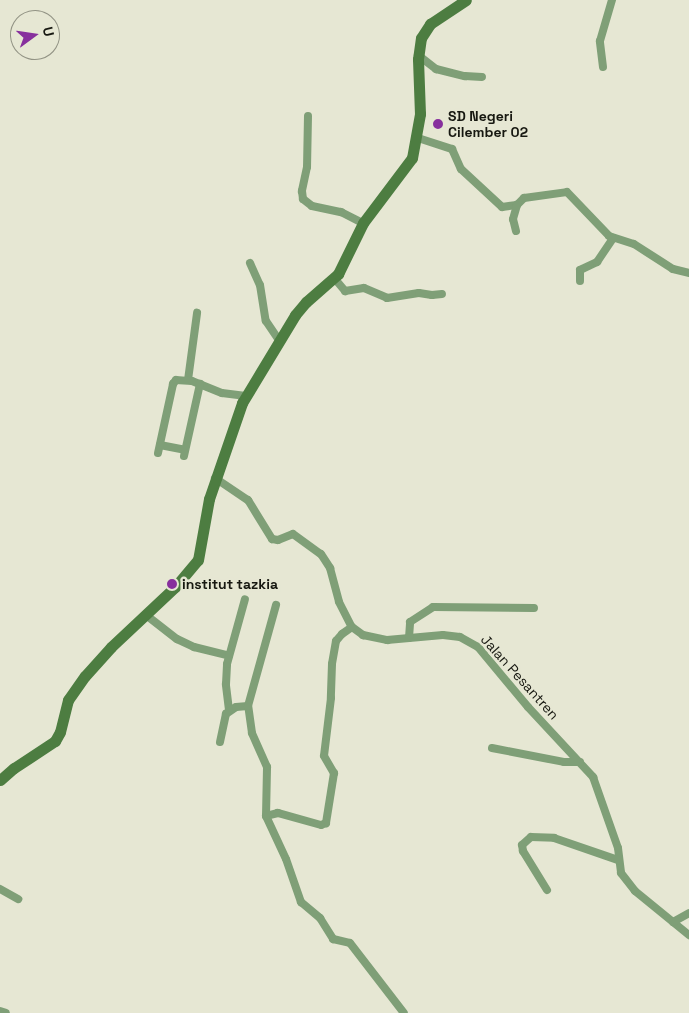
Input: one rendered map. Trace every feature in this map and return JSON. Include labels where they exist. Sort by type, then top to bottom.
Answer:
[{"type":"street","points":[[0,780],[14,768],[54,741],[60,732],[67,704],[78,685],[111,647],[181,580],[199,558],[206,514],[215,478],[236,418],[246,396],[300,308],[335,279],[362,223],[410,162],[418,138],[421,101],[418,55],[421,38],[425,29],[466,0]]},
{"type":"street","points":[[603,67],[600,41],[612,0]]},
{"type":"street","points":[[418,55],[436,69],[465,76],[482,77]]},
{"type":"street","points":[[308,116],[307,167],[302,191],[303,199],[312,206],[341,212],[362,223]]},
{"type":"street","points":[[418,138],[449,147],[461,169],[498,204],[504,207],[517,205]]},
{"type":"street","points":[[516,231],[514,219],[517,205],[524,198],[567,192],[595,223],[613,238],[634,244],[673,269],[689,274]]},
{"type":"street","points":[[580,281],[580,270],[597,262],[613,238]]},
{"type":"street","points":[[250,263],[260,285],[266,321],[279,340]]},
{"type":"street","points":[[335,279],[345,291],[364,288],[387,298],[419,293],[442,294]]},
{"type":"street","points":[[188,380],[197,313]]},
{"type":"street","points":[[200,384],[185,453],[159,448],[173,384],[176,380],[188,380],[200,384],[222,393],[246,396]]},
{"type":"street","points":[[215,478],[248,500],[272,539],[278,540],[293,534],[322,554],[330,568],[338,600],[352,627],[336,641],[332,664],[332,698],[324,751],[325,760],[334,773],[326,822],[321,825],[278,812],[266,816]]},
{"type":"street","points":[[220,742],[224,718],[229,710],[226,684],[229,656],[245,600]]},
{"type":"street","points":[[276,605],[248,706],[252,733],[268,767],[266,816],[286,859],[301,902],[320,918],[333,939],[350,943],[404,1013]]},
{"type":"street","points":[[409,638],[410,622],[433,607],[534,608]]},
{"type":"street","points":[[146,615],[177,640],[194,647],[229,656]]},
{"type":"street","name":"Jalan Pesantren","points":[[352,627],[363,635],[375,639],[443,635],[460,637],[474,644],[502,672],[528,706],[593,777],[618,848],[621,873],[636,891],[689,935]]},
{"type":"street","points":[[229,710],[248,706]]},
{"type":"street","points":[[492,748],[564,762],[580,762]]},
{"type":"street","points":[[548,890],[522,847],[523,843],[532,836],[554,838],[618,860]]},
{"type":"street","points":[[0,889],[18,899]]},
{"type":"street","points":[[673,922],[689,913]]},
{"type":"street","points":[[0,1011],[6,1013]]},
{"type":"place","name":"SD Negeri Cilember 02","points":[[438,124]]},
{"type":"place","name":"institut tazkia","points":[[172,584]]}]
